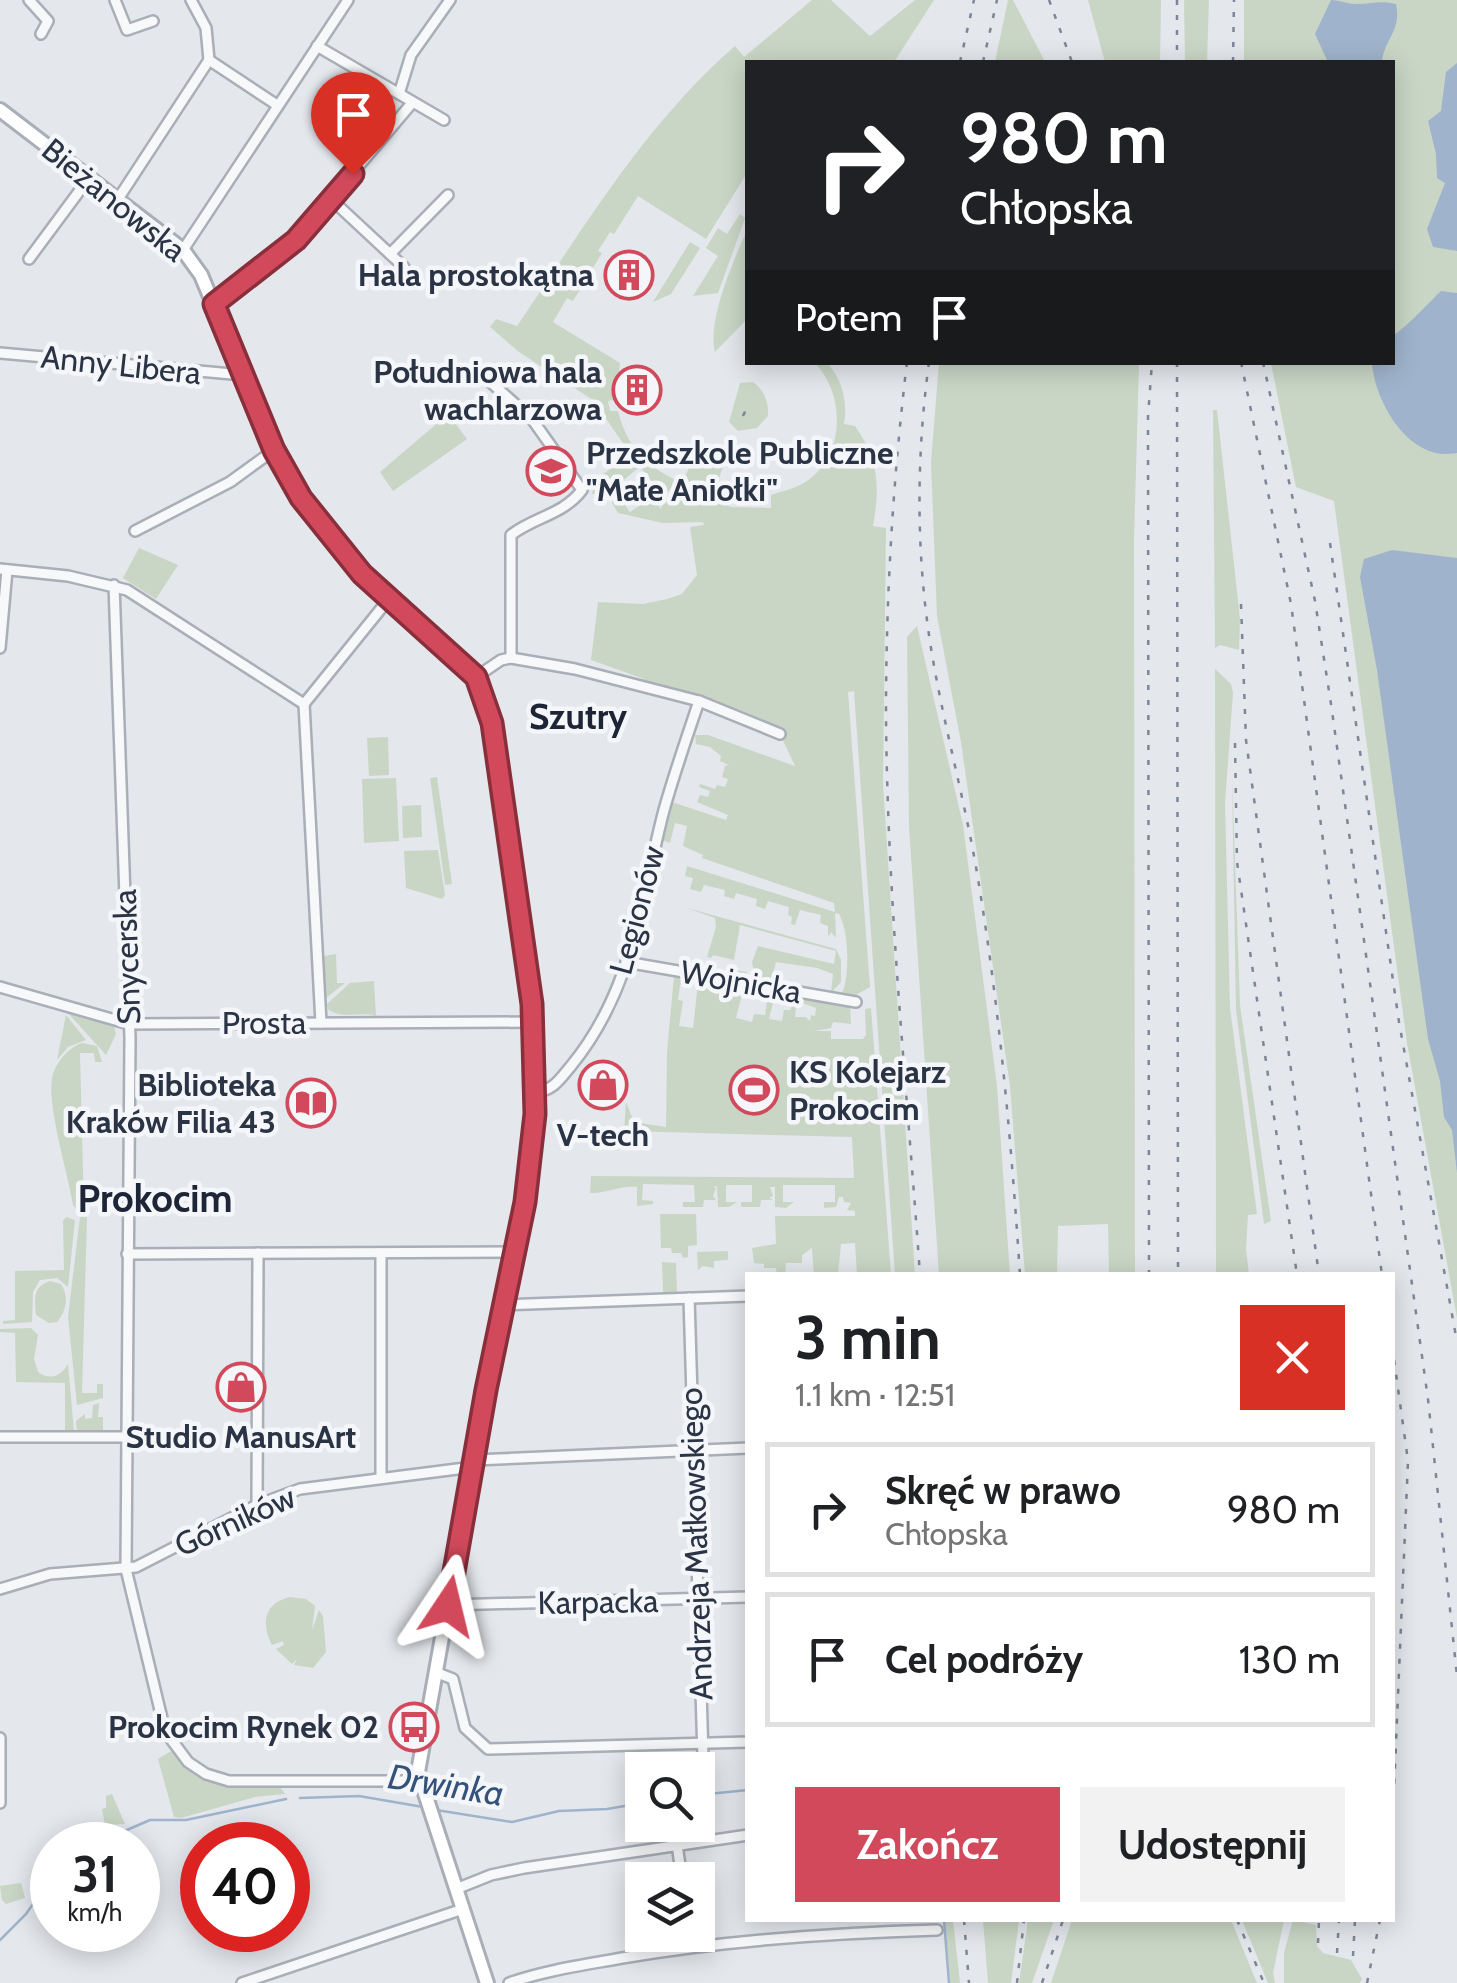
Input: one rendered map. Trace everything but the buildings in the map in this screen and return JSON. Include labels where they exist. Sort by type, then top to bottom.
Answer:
[{"type":"street","points":[[29,0],[48,21],[41,34]]},
{"type":"street","points":[[115,0],[127,30],[153,21]]},
{"type":"street","points":[[118,199],[210,60],[206,28],[191,0]]},
{"type":"street","points":[[184,250],[348,0]]},
{"type":"street","points":[[399,94],[411,55],[450,0]]},
{"type":"street","points":[[317,46],[444,120]]},
{"type":"street","points":[[210,60],[277,105]]},
{"type":"street","points":[[214,304],[296,240],[412,103]]},
{"type":"street","name":"Bieżanowska","points":[[0,110],[184,250],[201,275],[274,450],[301,498],[332,540],[388,600],[476,677],[492,723],[534,1022],[536,1092],[530,1167],[418,1762],[426,1803],[487,1983]]},
{"type":"street","points":[[28,259],[90,178]]},
{"type":"street","points":[[390,254],[448,196]]},
{"type":"street","points":[[332,200],[404,267]]},
{"type":"street","name":"Anny Libera","points":[[0,353],[243,376]]},
{"type":"street","points":[[494,372],[487,380],[532,419],[582,490],[556,514],[524,525],[510,535],[511,658]]},
{"type":"street","points":[[135,532],[230,482],[274,450]]},
{"type":"street","points":[[0,648],[4,569],[114,585],[304,704]]},
{"type":"street","name":"Snycerska","points":[[114,585],[129,1024],[126,1568],[159,1717],[175,1748],[195,1768],[218,1778],[239,1782],[419,1780]]},
{"type":"street","points":[[321,1023],[304,704],[388,600]]},
{"type":"street","points":[[476,677],[511,658],[574,669],[699,701],[780,734]]},
{"type":"street","name":"Legionów","points":[[536,1092],[552,1088],[594,1036],[606,1014],[641,919],[669,792],[699,701]]},
{"type":"street","name":"Wojnicka","points":[[626,962],[856,1002]]},
{"type":"street","name":"Prosta","points":[[0,987],[129,1024],[534,1022]]},
{"type":"street","points":[[127,1254],[514,1252]]},
{"type":"street","points":[[257,1504],[258,1253]]},
{"type":"street","points":[[381,1253],[382,1476]]},
{"type":"street","points":[[503,1305],[745,1296]]},
{"type":"street","name":"Andrzeja Małkowskiego","points":[[689,1298],[702,1752]]},
{"type":"street","points":[[0,1437],[126,1437]]},
{"type":"street","name":"Górników","points":[[0,1590],[37,1576],[126,1568],[171,1550],[257,1504],[300,1490],[474,1463],[745,1448]]},
{"type":"street","name":"Karpacka","points":[[448,1606],[745,1598]]},
{"type":"street","points":[[435,1672],[452,1679],[462,1722],[476,1741],[488,1748],[745,1742]]},
{"type":"street","points":[[0,1738],[0,1803]]},
{"type":"street","points":[[456,1889],[491,1875],[524,1868],[745,1836]]},
{"type":"street","points":[[677,1844],[680,1862]]},
{"type":"street","points":[[242,1983],[463,1910]]},
{"type":"street","points":[[715,1940],[937,1930]]},
{"type":"street","points":[[509,1983],[637,1952]]},
{"type":"green space","points":[[812,0],[831,0],[870,36],[915,0],[934,0],[895,60],[745,60],[745,176],[706,239],[638,196],[614,234],[610,232],[573,301],[567,298],[553,322],[620,363],[616,399],[608,401],[610,411],[618,411],[626,434],[639,453],[678,481],[666,494],[662,493],[640,467],[611,489],[592,494],[595,480],[620,462],[616,454],[625,446],[593,400],[519,352],[490,327],[496,319],[517,326],[591,215],[672,109],[735,46],[744,57]]},
{"type":"green space","points":[[1008,0],[1013,0],[1044,60],[995,60]]},
{"type":"green space","points":[[1088,0],[1161,0],[1160,60],[1104,60]]},
{"type":"green space","points":[[1184,0],[1209,0],[1207,60],[1185,60]]},
{"type":"green space","points":[[1244,0],[1457,0],[1457,1318],[1407,1043],[1334,501],[1296,487],[1271,365],[1395,365],[1395,60],[1244,60]]},
{"type":"green space","points":[[740,214],[745,218],[718,293],[693,296],[718,256],[706,248],[718,228],[727,234]]},
{"type":"green space","points":[[745,235],[745,321],[715,352],[718,307]]},
{"type":"green space","points":[[690,242],[700,248],[671,294],[653,302]]},
{"type":"green space","points":[[817,365],[829,365],[837,376],[844,399],[844,424],[855,426],[869,450],[877,486],[873,526],[886,528],[883,784],[915,1272],[895,1272],[854,691],[848,692],[870,987],[845,997],[842,993],[846,942],[839,914],[835,913],[836,938],[831,932],[828,937],[828,926],[820,923],[821,915],[800,910],[795,925],[788,915],[789,907],[768,901],[765,909],[756,906],[757,899],[736,893],[734,899],[724,896],[725,890],[704,885],[701,892],[690,889],[693,878],[685,876],[687,866],[835,912],[834,903],[702,858],[703,855],[683,846],[687,826],[675,823],[670,843],[662,840],[672,802],[726,820],[728,815],[697,802],[700,795],[708,797],[710,791],[699,787],[700,784],[715,789],[717,785],[725,787],[728,779],[722,777],[729,765],[720,761],[721,756],[710,747],[696,744],[695,735],[708,735],[795,766],[780,734],[644,686],[644,679],[591,660],[598,602],[643,604],[667,599],[682,594],[697,575],[690,527],[704,525],[703,522],[663,523],[618,513],[612,503],[616,492],[630,512],[656,495],[660,509],[684,478],[701,445],[727,456],[712,497],[731,507],[771,508],[771,495],[803,483],[829,456],[837,424],[832,391]]},
{"type":"green space","points":[[939,365],[1139,365],[1134,540],[1135,1272],[1109,1272],[1108,1224],[1058,1226],[1057,1272],[1025,1272],[1010,1086],[961,742],[937,616],[931,462]]},
{"type":"green space","points":[[753,382],[765,397],[768,416],[757,428],[738,431],[729,422],[740,383]]},
{"type":"green space","points":[[1213,410],[1217,410],[1240,619],[1239,650],[1220,645],[1215,648]]},
{"type":"green space","points":[[448,414],[467,439],[393,491],[380,472]]},
{"type":"green space","points":[[139,548],[178,565],[156,599],[123,578]]},
{"type":"green space","points":[[917,626],[963,825],[997,1086],[1010,1272],[939,1272],[909,826],[907,637]]},
{"type":"green space","points":[[1215,669],[1231,684],[1233,693],[1225,803],[1230,1008],[1257,1214],[1248,1215],[1249,1272],[1216,1272]]},
{"type":"green space","points":[[388,737],[389,775],[369,776],[367,738]]},
{"type":"green space","points":[[437,777],[452,884],[445,885],[430,778]]},
{"type":"green space","points":[[1232,777],[1240,1005],[1271,1221],[1264,1224],[1236,1010]]},
{"type":"green space","points":[[396,778],[399,841],[364,843],[362,779]]},
{"type":"green space","points":[[421,805],[422,837],[403,838],[402,806]]},
{"type":"green space","points":[[438,850],[445,895],[442,899],[406,888],[404,851]]},
{"type":"green space","points":[[687,908],[836,949],[841,960],[841,982],[831,993],[833,974],[776,962],[770,985],[731,977],[732,970],[747,972],[746,978],[755,977],[752,962],[758,946],[834,964],[836,951],[740,925],[734,960],[707,957],[715,918]]},
{"type":"green space","points":[[336,954],[337,983],[345,983],[326,998],[324,956]]},
{"type":"green space","points":[[674,976],[689,979],[688,985],[680,985],[678,1000],[683,1001],[679,1026],[693,1028],[698,983],[743,990],[736,1018],[752,1022],[754,1014],[765,1015],[768,994],[775,995],[769,1019],[782,1021],[784,1010],[792,1006],[796,1007],[795,1017],[810,1021],[811,1015],[815,1016],[816,1008],[800,999],[850,1006],[851,1024],[833,1022],[831,1028],[814,1031],[831,1031],[831,1039],[863,1039],[865,1009],[871,1008],[891,1272],[857,1272],[855,1243],[841,1244],[838,1272],[814,1272],[812,1248],[802,1255],[802,1263],[786,1263],[785,1272],[754,1263],[752,1248],[776,1244],[775,1216],[855,1216],[855,1211],[847,1210],[851,1203],[844,1202],[843,1197],[839,1197],[836,1207],[824,1208],[824,1202],[835,1202],[835,1185],[783,1185],[783,1202],[794,1202],[786,1208],[775,1207],[775,1187],[770,1187],[773,1196],[769,1198],[773,1200],[761,1200],[760,1207],[741,1207],[741,1202],[752,1202],[752,1185],[726,1185],[726,1202],[737,1202],[729,1207],[718,1207],[717,1186],[713,1187],[716,1200],[704,1200],[703,1207],[683,1207],[683,1202],[695,1202],[694,1185],[643,1184],[642,1200],[653,1204],[637,1206],[637,1187],[590,1193],[591,1176],[854,1178],[852,1137],[624,1131],[626,1102],[634,1122],[666,1127]]},
{"type":"green space","points":[[374,981],[376,1016],[339,1014],[328,1009],[327,1004],[350,983]]},
{"type":"green space","points":[[68,1013],[114,1026],[116,1034],[106,1055]]},
{"type":"green space","points":[[66,1015],[86,1040],[68,1047],[57,1060]]},
{"type":"green space","points":[[82,1043],[97,1046],[102,1062],[95,1062],[94,1053],[80,1053],[84,1212],[79,1212],[73,1205],[51,1090],[59,1062]]},
{"type":"green space","points":[[660,1214],[696,1214],[697,1245],[688,1246],[688,1257],[672,1253],[671,1248],[661,1248]]},
{"type":"green space","points":[[66,1217],[75,1220],[68,1287],[57,1278],[40,1280],[33,1292],[32,1322],[3,1324],[15,1320],[15,1271],[64,1270]]},
{"type":"green space","points":[[80,1217],[87,1217],[82,1393],[97,1393],[97,1384],[103,1384],[103,1398],[77,1405],[68,1317]]},
{"type":"green space","points":[[728,1251],[728,1260],[714,1261],[714,1268],[703,1266],[698,1270],[697,1252]]},
{"type":"green space","points":[[662,1262],[676,1263],[677,1293],[663,1292]]},
{"type":"green space","points":[[50,1281],[61,1284],[66,1299],[57,1322],[49,1323],[36,1315],[35,1299],[37,1290]]},
{"type":"green space","points":[[31,1328],[38,1335],[34,1359],[38,1372],[55,1376],[68,1364],[74,1431],[65,1432],[65,1383],[16,1382],[15,1333],[0,1329]]},
{"type":"green space","points":[[99,1403],[103,1431],[77,1431],[76,1421],[85,1414],[85,1419],[92,1418],[93,1405]]},
{"type":"green space","points":[[290,1597],[306,1599],[315,1606],[312,1630],[319,1610],[323,1616],[326,1652],[313,1668],[294,1665],[297,1659],[292,1664],[276,1649],[284,1645],[283,1641],[272,1645],[269,1637],[266,1622],[270,1609]]},
{"type":"green space","points":[[171,1751],[207,1778],[235,1785],[280,1787],[285,1794],[255,1797],[174,1817],[158,1759]]},
{"type":"green space","points":[[112,1794],[124,1822],[104,1822],[102,1809],[106,1808],[106,1796]]},
{"type":"green space","points":[[21,1883],[25,1898],[6,1904],[0,1886]]},
{"type":"green space","points":[[945,1922],[953,1922],[960,1983],[950,1983]]},
{"type":"green space","points":[[983,1922],[1019,1922],[1011,1983],[988,1983]]},
{"type":"green space","points":[[1028,1922],[1053,1922],[1032,1983],[1019,1983]]},
{"type":"green space","points":[[1071,1922],[1232,1922],[1257,1983],[1051,1983]]},
{"type":"green space","points":[[1243,1922],[1284,1922],[1273,1973],[1275,1983],[1268,1983]]},
{"type":"green space","points":[[1292,1922],[1316,1925],[1317,1946],[1323,1953],[1351,1960],[1362,1979],[1360,1983],[1284,1983],[1284,1953]]},
{"type":"water","points":[[1331,0],[1396,4],[1397,21],[1383,60],[1327,60],[1315,34]]},
{"type":"water","points":[[1457,63],[1457,251],[1433,247],[1427,229],[1445,183],[1437,178],[1428,121],[1441,111],[1446,72]]},
{"type":"water","points":[[1441,291],[1457,293],[1457,453],[1440,454],[1410,439],[1398,427],[1380,395],[1372,365],[1395,365],[1395,334]]},
{"type":"water","points":[[1392,550],[1457,558],[1457,1173],[1452,1130],[1444,1117],[1440,1081],[1428,1039],[1377,670],[1360,577],[1364,559]]},
{"type":"waterway","name":"Drwinka","points":[[715,1793],[745,1790]]},
{"type":"waterway","name":"Drwinka","points":[[300,1798],[359,1796],[423,1807]]},
{"type":"waterway","name":"Drwinka","points":[[145,1822],[186,1820],[286,1799]]},
{"type":"waterway","name":"Drwinka","points":[[436,1810],[512,1822],[559,1811],[625,1806]]},
{"type":"waterway","name":"Drwinka","points":[[0,1940],[30,1908]]},
{"type":"waterway","name":"Drwinka","points":[[944,1922],[949,1983]]},
{"type":"railway","points":[[960,60],[974,0]]},
{"type":"railway","points":[[983,60],[997,0]]},
{"type":"railway","points":[[1049,0],[1071,60]]},
{"type":"railway","points":[[1177,0],[1177,60]]},
{"type":"railway","points":[[1233,60],[1234,0]]},
{"type":"railway","points":[[907,365],[891,537],[887,782],[920,1272]]},
{"type":"railway","points":[[929,365],[919,495],[924,595],[938,688],[976,867],[991,968],[1020,1272]]},
{"type":"railway","points":[[1149,1272],[1148,417],[1152,365]]},
{"type":"railway","points":[[1177,365],[1178,1272]]},
{"type":"railway","points":[[1242,365],[1291,604],[1382,1272]]},
{"type":"railway","points":[[1264,365],[1315,601],[1331,704],[1428,1399],[1457,1676]]},
{"type":"railway","points":[[743,416],[748,405]]},
{"type":"railway","points":[[1330,543],[1399,1022],[1457,1342]]},
{"type":"railway","points":[[1241,604],[1246,740],[1319,1272]]},
{"type":"railway","points":[[1235,743],[1237,862],[1297,1272]]},
{"type":"railway","points":[[1395,1367],[1408,1461],[1395,1766]]},
{"type":"railway","points":[[964,1922],[969,1983]]},
{"type":"railway","points":[[1017,1983],[1024,1922]]},
{"type":"railway","points":[[1042,1983],[1062,1922]]},
{"type":"railway","points":[[1238,1922],[1264,1983]]},
{"type":"railway","points":[[1318,1943],[1319,1922]]},
{"type":"railway","points":[[1337,1953],[1339,1922]]},
{"type":"railway","points":[[1353,1956],[1355,1922]]},
{"type":"railway","points":[[1367,1983],[1380,1922]]},
{"type":"place","name":"Hala prostokątna","points":[[629,275]]},
{"type":"place","name":"Południowa hala wachlarzowa","points":[[637,390]]},
{"type":"place","name":"Przedszkole Publiczne \"Małe Aniołki\"","points":[[551,471]]},
{"type":"place","name":"V-tech","points":[[603,1085]]},
{"type":"place","name":"KS Kolejarz Prokocim","points":[[754,1090]]},
{"type":"place","name":"Biblioteka Kraków Filia 43","points":[[311,1103]]},
{"type":"place","name":"Studio ManusArt","points":[[241,1387]]},
{"type":"place","name":"Prokocim Rynek 02","points":[[414,1727]]},
{"type":"district","name":"Szutry","points":[[578,717]]},
{"type":"district","name":"Prokocim","points":[[155,1199]]},
{"type":"route","points":[[353,174],[296,240],[214,304],[274,450],[301,498],[362,574],[476,677],[488,702],[492,723],[532,1004],[535,1114],[525,1202],[486,1390],[448,1606]]}]
